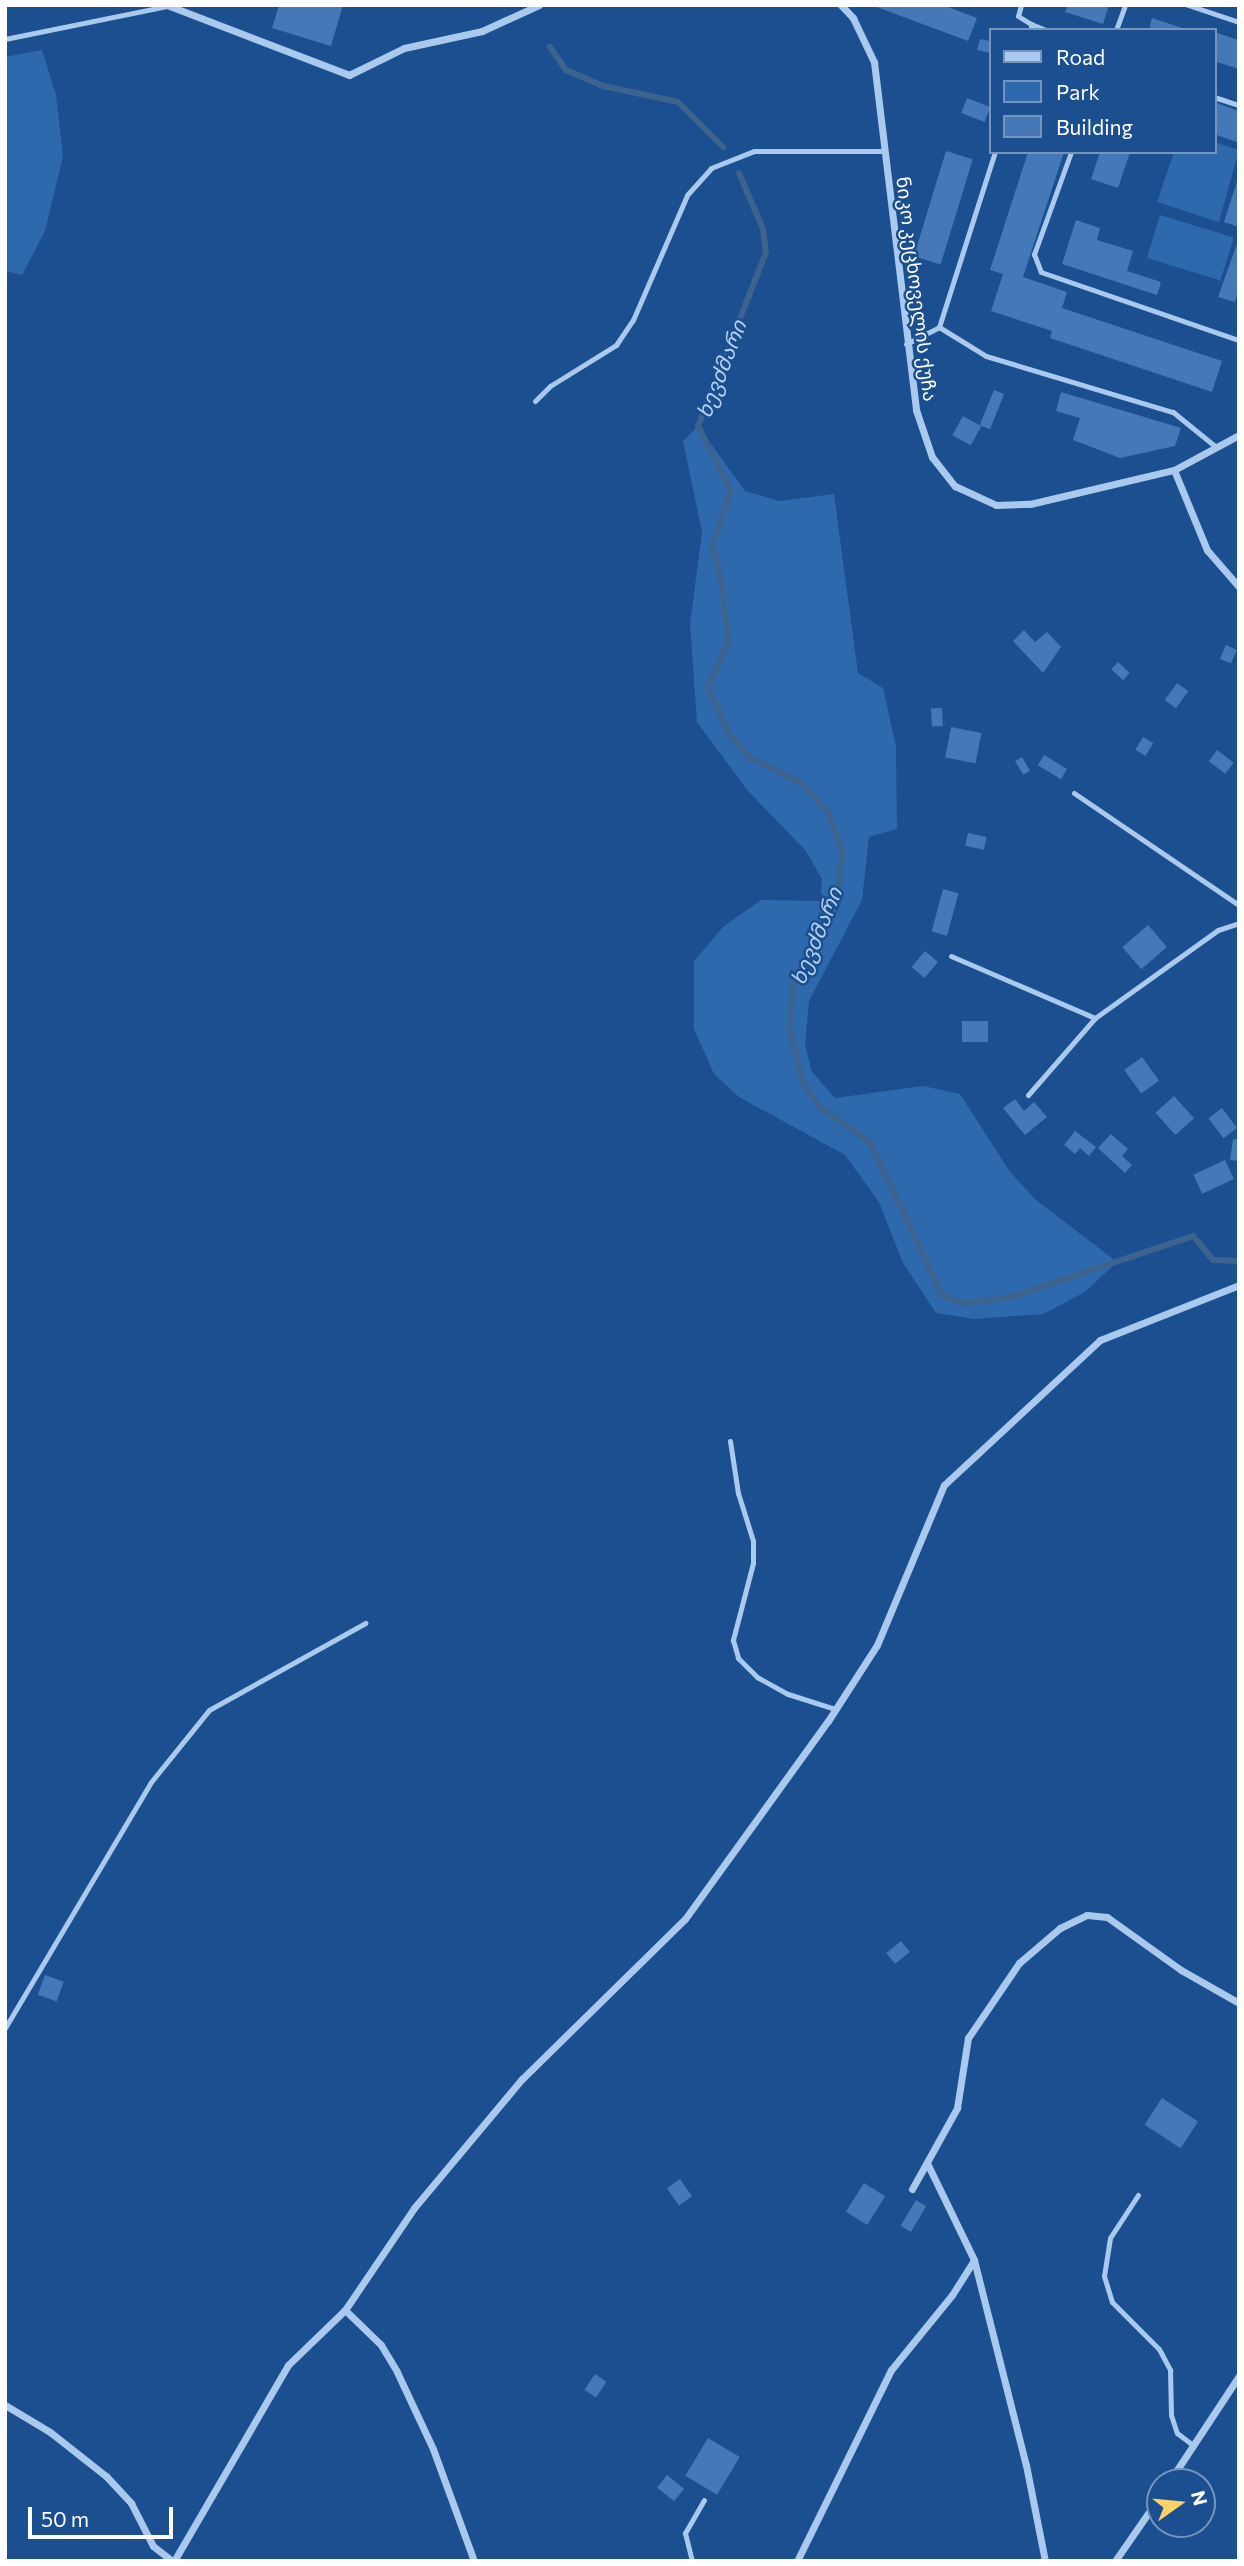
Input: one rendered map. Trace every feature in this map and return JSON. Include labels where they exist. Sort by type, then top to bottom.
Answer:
[{"type":"street","points":[[167,6],[349,75],[404,48],[482,31],[539,5]]},
{"type":"street","name":"ნიკო კეცხოველის ქუჩა","points":[[841,5],[853,18],[874,61],[916,411],[932,457],[955,486],[996,505],[1030,503],[1174,470],[1239,435]]},
{"type":"street","points":[[1174,470],[1207,550],[1239,587]]},
{"type":"street","points":[[5,2405],[50,2432],[106,2476],[131,2503],[153,2546],[173,2561],[230,2472],[288,2365],[345,2310],[414,2208],[522,2079],[685,1919],[835,1709],[877,1645],[944,1485],[1100,1340],[1239,1285]]},
{"type":"street","points":[[912,2189],[957,2108],[968,2038],[1019,1963],[1060,1928],[1087,1915],[1107,1917],[1181,1970],[1239,2003]]},
{"type":"street","points":[[927,2163],[974,2260],[1026,2465],[1045,2561]]},
{"type":"street","points":[[797,2561],[891,2370],[952,2295],[974,2260]]},
{"type":"street","points":[[345,2310],[381,2345],[397,2372],[433,2449],[474,2561]]},
{"type":"street","points":[[1179,2468],[1239,2376]]},
{"type":"street","points":[[1115,2561],[1146,2516]]},
{"type":"lane","points":[[1021,5],[1018,16],[1031,27]]},
{"type":"lane","points":[[1117,28],[1125,5]]},
{"type":"lane","points":[[1188,5],[1239,22]]},
{"type":"lane","points":[[5,39],[167,6]]},
{"type":"lane","points":[[1216,98],[1239,105]]},
{"type":"lane","points":[[535,401],[550,386],[616,345],[633,320],[687,195],[711,167],[731,156],[754,151],[884,151]]},
{"type":"lane","points":[[906,345],[939,327],[994,154]]},
{"type":"lane","points":[[1070,154],[1034,254],[1041,272],[1238,337]]},
{"type":"lane","points":[[939,327],[986,356],[1174,412],[1216,447]]},
{"type":"lane","points":[[1074,793],[1239,905]]},
{"type":"lane","points":[[1028,1095],[1095,1018],[1218,930],[1239,923]]},
{"type":"lane","points":[[951,956],[1095,1018]]},
{"type":"lane","points":[[730,1441],[738,1493],[753,1541],[753,1563],[733,1640],[738,1658],[757,1676],[788,1694],[835,1709]]},
{"type":"lane","points":[[5,2028],[151,1782],[209,1710],[365,1623]]},
{"type":"lane","points":[[1138,2195],[1110,2238],[1104,2276],[1112,2302],[1159,2349],[1170,2370],[1171,2415],[1177,2433],[1194,2446]]},
{"type":"lane","points":[[692,2561],[685,2533],[704,2500]]},
{"type":"path","points":[[5,1256],[5,1265]]},
{"type":"green space","points":[[42,50],[56,95],[63,156],[45,231],[22,275],[5,271],[5,57]]},
{"type":"green space","points":[[1216,143],[1239,150],[1219,222],[1157,202],[1173,154],[1216,154]]},
{"type":"green space","points":[[1160,215],[1234,238],[1220,281],[1147,258]]},
{"type":"green space","points":[[698,426],[745,491],[779,501],[834,494],[858,673],[883,688],[896,746],[897,829],[869,837],[862,900],[809,1001],[805,1044],[812,1072],[835,1098],[923,1086],[960,1094],[1010,1172],[1036,1200],[1117,1262],[1085,1292],[1043,1314],[974,1319],[936,1313],[903,1263],[879,1202],[845,1155],[739,1097],[714,1074],[694,1029],[694,961],[723,927],[761,900],[820,901],[822,879],[806,851],[748,791],[697,722],[690,624],[702,532],[683,441]]},
{"type":"building","points":[[279,5],[343,5],[331,46],[272,28]]},
{"type":"building","points":[[943,5],[977,18],[968,41],[874,6]]},
{"type":"building","points":[[1068,5],[1109,5],[1103,24],[1065,12]]},
{"type":"building","points":[[1152,18],[1182,28],[1150,28]]},
{"type":"building","points":[[1216,33],[1239,40],[1239,69],[1216,62]]},
{"type":"building","points":[[980,39],[988,41],[988,53],[977,50]]},
{"type":"building","points":[[967,98],[988,106],[985,122],[961,113]]},
{"type":"building","points":[[1216,103],[1239,111],[1239,143],[1216,135]]},
{"type":"building","points":[[946,151],[973,159],[941,264],[914,256]]},
{"type":"building","points":[[1027,154],[1063,154],[1023,277],[1067,292],[1062,308],[1222,361],[1212,392],[1050,338],[1052,331],[991,311],[1003,274],[990,270]]},
{"type":"building","points":[[1099,154],[1129,154],[1118,188],[1091,179]]},
{"type":"building","points":[[1239,178],[1239,227],[1224,222]]},
{"type":"building","points":[[1076,220],[1100,228],[1097,240],[1133,251],[1127,271],[1161,282],[1157,295],[1062,264]]},
{"type":"building","points":[[1239,238],[1239,290],[1235,302],[1218,297]]},
{"type":"building","points":[[994,390],[1004,394],[990,429],[980,425]]},
{"type":"building","points":[[1061,392],[1181,428],[1175,446],[1120,458],[1073,440],[1080,418],[1056,411]]},
{"type":"building","points":[[963,416],[981,426],[971,445],[952,435]]},
{"type":"building","points":[[1024,630],[1035,642],[1047,632],[1061,647],[1043,673],[1013,641]]},
{"type":"building","points":[[1226,645],[1237,650],[1231,664],[1220,659]]},
{"type":"building","points":[[1118,662],[1130,673],[1123,680],[1111,669]]},
{"type":"building","points":[[1177,683],[1188,691],[1176,708],[1165,700]]},
{"type":"building","points":[[942,708],[943,726],[932,727],[931,709]]},
{"type":"building","points":[[951,727],[981,733],[976,763],[945,757]]},
{"type":"building","points":[[1143,737],[1153,743],[1146,756],[1135,750]]},
{"type":"building","points":[[1217,750],[1234,763],[1225,774],[1209,761]]},
{"type":"building","points":[[1044,755],[1067,769],[1061,779],[1038,765]]},
{"type":"building","points":[[1022,757],[1030,771],[1023,775],[1015,761]]},
{"type":"building","points":[[968,833],[987,837],[984,850],[965,846]]},
{"type":"building","points":[[943,889],[958,893],[947,936],[932,932]]},
{"type":"building","points":[[1148,925],[1167,947],[1141,969],[1122,947]]},
{"type":"building","points":[[925,951],[938,962],[925,978],[912,967]]},
{"type":"building","points":[[962,1021],[988,1021],[988,1042],[962,1042]]},
{"type":"building","points":[[1142,1057],[1159,1080],[1141,1093],[1124,1070]]},
{"type":"building","points":[[1174,1096],[1194,1118],[1175,1135],[1155,1113]]},
{"type":"building","points":[[1015,1099],[1024,1111],[1034,1102],[1047,1117],[1025,1135],[1003,1108]]},
{"type":"building","points":[[1222,1108],[1237,1128],[1223,1138],[1208,1118]]},
{"type":"building","points":[[1075,1131],[1096,1147],[1089,1156],[1080,1148],[1075,1154],[1064,1145]]},
{"type":"building","points":[[1111,1134],[1128,1149],[1122,1156],[1132,1165],[1125,1173],[1098,1148]]},
{"type":"building","points":[[1233,1139],[1239,1140],[1239,1161],[1230,1160]]},
{"type":"building","points":[[1225,1160],[1234,1179],[1202,1194],[1193,1175]]},
{"type":"building","points":[[901,1941],[910,1952],[895,1964],[886,1953]]},
{"type":"building","points":[[45,1975],[64,1982],[57,2002],[38,1995]]},
{"type":"building","points":[[1162,2098],[1198,2121],[1181,2148],[1145,2125]]},
{"type":"building","points":[[680,2179],[692,2196],[679,2205],[667,2188]]},
{"type":"building","points":[[864,2183],[885,2196],[867,2225],[846,2212]]},
{"type":"building","points":[[916,2200],[926,2206],[911,2232],[901,2226]]},
{"type":"building","points":[[595,2374],[607,2382],[596,2398],[584,2390]]},
{"type":"building","points":[[708,2438],[740,2457],[717,2495],[685,2476]]},
{"type":"building","points":[[667,2475],[684,2489],[674,2501],[657,2487]]},
{"type":"waterway","name":"ხევძმარი","points":[[550,47],[566,70],[603,86],[678,102],[723,147]]},
{"type":"waterway","name":"ხევძმარი","points":[[739,173],[763,229],[766,252],[698,426],[731,492],[712,545],[722,583],[728,643],[708,687],[728,732],[749,757],[801,783],[827,811],[843,851],[839,884],[828,914],[814,949],[794,978],[789,1028],[804,1085],[821,1108],[870,1142],[942,1295],[961,1303],[1008,1298],[1193,1236],[1213,1260],[1239,1261]]}]
